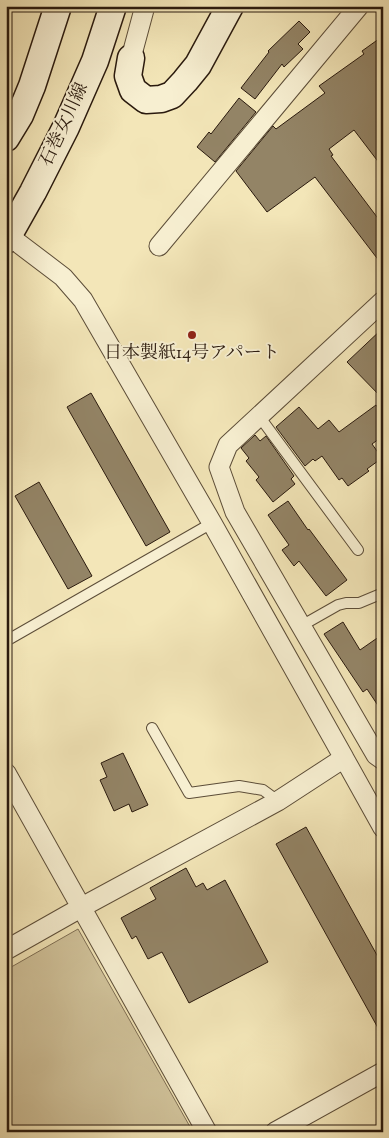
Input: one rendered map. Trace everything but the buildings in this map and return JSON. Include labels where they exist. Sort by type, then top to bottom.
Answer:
[{"type":"street","points":[[6,138],[20,115],[32,86],[58,6]]},
{"type":"street","name":"石巻女川線","points":[[7,238],[66,127],[95,61],[113,6]]},
{"type":"street","points":[[145,6],[128,76],[133,90],[146,100],[161,99],[172,95],[185,81],[198,65],[230,6]]},
{"type":"street","points":[[159,246],[359,6]]},
{"type":"street","points":[[7,238],[63,277],[83,300],[212,523],[383,828]]},
{"type":"street","points":[[383,300],[228,445],[220,467],[235,512],[376,755],[383,760]]},
{"type":"street","points":[[212,523],[235,512]]},
{"type":"street","points":[[6,950],[278,801],[344,758]]},
{"type":"street","points":[[6,772],[207,1132]]},
{"type":"street","points":[[275,1132],[383,1072]]},
{"type":"lane","points":[[259,416],[358,550]]},
{"type":"lane","points":[[6,641],[212,523]]},
{"type":"lane","points":[[301,626],[338,605],[359,603],[383,593]]},
{"type":"lane","points":[[152,728],[188,793],[239,786],[263,790],[278,801]]},
{"type":"shaded area","points":[[78,929],[193,1132],[6,1132],[6,970]]},
{"type":"place","name":"日本製紙14号アパート","points":[[192,335]]}]
